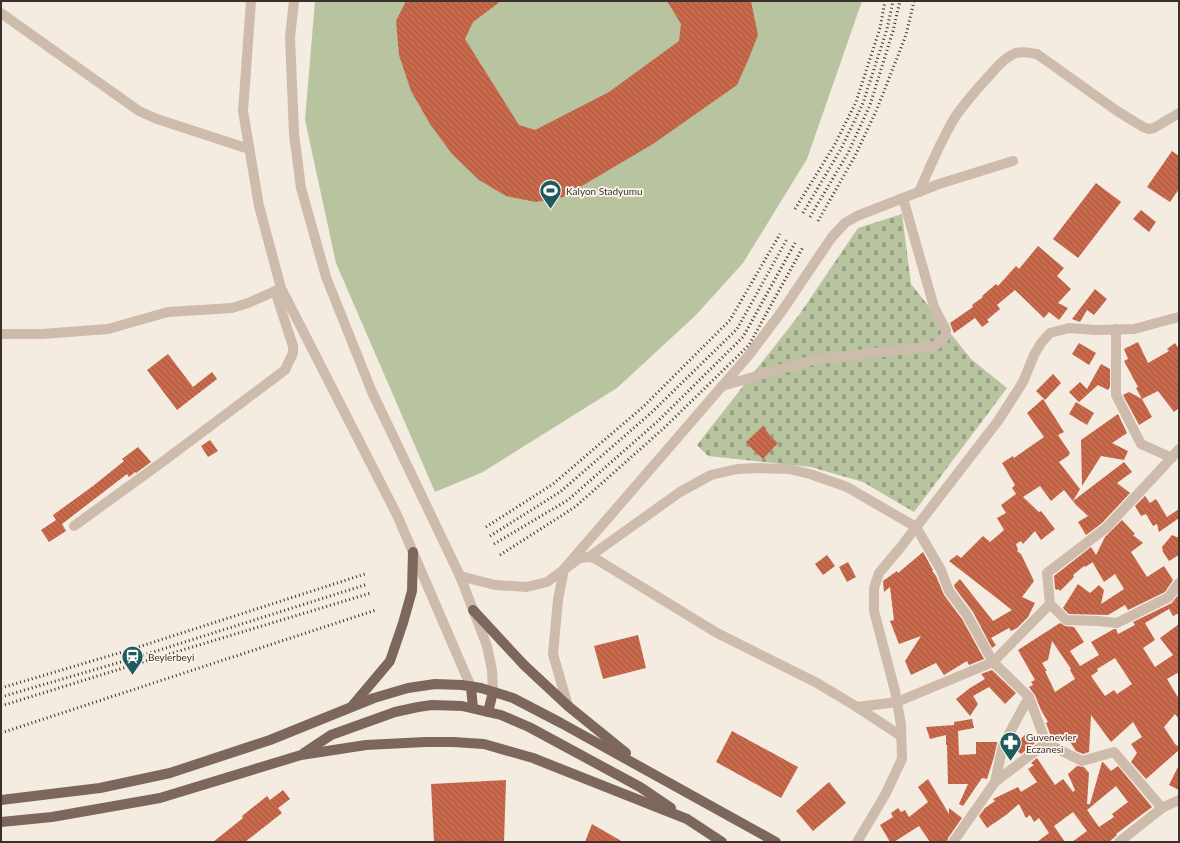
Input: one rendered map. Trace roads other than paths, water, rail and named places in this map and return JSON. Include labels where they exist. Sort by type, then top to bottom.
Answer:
[{"type":"main road","points":[[351,707],[390,661],[404,623],[412,591],[413,552]]},
{"type":"main road","points":[[474,610],[524,665],[568,706],[646,770]]},
{"type":"main road","points":[[1,800],[100,788],[170,773],[270,740],[374,698],[408,688],[435,684],[462,685],[481,688],[513,698],[776,842]]},
{"type":"main road","points":[[471,687],[473,708]]},
{"type":"main road","points":[[488,712],[493,692]]},
{"type":"main road","points":[[301,755],[332,735],[395,712],[432,705],[473,708],[515,721],[543,734],[640,787],[722,842]]},
{"type":"main road","points":[[1,822],[52,817],[160,798],[301,755],[366,745],[446,742],[484,744],[533,758],[687,819]]},
{"type":"street","points":[[74,526],[285,370],[293,353],[293,346],[278,290],[259,206],[243,111],[251,1]]},
{"type":"street","points":[[294,1],[290,37],[294,134],[301,188],[326,276],[372,392],[460,576],[474,610],[487,646],[492,670],[493,692]]},
{"type":"street","points":[[1,13],[139,110],[157,119],[249,149]]},
{"type":"street","points":[[919,192],[940,145],[956,116],[977,89],[1011,55],[1025,52],[1037,54],[1117,111],[1143,127],[1149,129],[1154,128],[1179,114]]},
{"type":"street","points":[[568,706],[553,654],[558,600],[564,569],[749,355],[777,318],[832,237],[845,223],[857,216],[939,184],[1013,161]]},
{"type":"street","points":[[722,386],[813,360],[934,346],[941,342],[946,335],[946,330],[934,307],[903,198]]},
{"type":"street","points":[[1,334],[42,334],[108,329],[168,312],[232,308],[278,290]]},
{"type":"street","points":[[278,290],[397,516],[471,687]]},
{"type":"street","points":[[856,842],[885,795],[902,759],[901,725],[895,691],[874,611],[874,588],[879,573],[998,421],[1024,382],[1034,355],[1041,343],[1050,333],[1069,328],[1096,330],[1134,329],[1179,317]]},
{"type":"street","points":[[1116,329],[1116,395],[1141,444],[1172,458]]},
{"type":"street","points":[[1179,449],[1106,528],[1047,574],[1050,604],[1066,620],[1117,623],[1169,597],[1179,583]]},
{"type":"street","points":[[590,557],[680,492],[710,475],[737,469],[789,469],[810,474],[847,488],[916,527],[941,570],[949,591],[967,615],[993,662],[1029,697],[1046,743],[1082,761],[1114,752],[1162,808]]},
{"type":"street","points":[[460,576],[496,585],[527,587],[546,582],[580,558],[590,557],[596,559],[718,633],[817,683],[901,736]]},
{"type":"street","points":[[857,707],[897,702],[993,662],[1050,604]]},
{"type":"street","points":[[995,782],[1003,745],[1029,697]]},
{"type":"street","points":[[953,842],[995,782],[1046,743]]},
{"type":"street","points":[[1119,842],[1162,808],[1179,800]]},
{"type":"railway","points":[[795,209],[834,146],[856,102],[880,28],[885,1]]},
{"type":"railway","points":[[803,213],[841,149],[863,103],[887,29],[893,1]]},
{"type":"railway","points":[[810,217],[848,153],[870,105],[893,31],[900,1]]},
{"type":"railway","points":[[818,221],[855,156],[877,109],[906,35],[914,1]]},
{"type":"railway","points":[[486,527],[553,484],[644,406],[730,320],[780,234]]},
{"type":"railway","points":[[490,536],[560,492],[651,413],[737,329],[787,239]]},
{"type":"railway","points":[[494,544],[568,500],[658,421],[743,337],[795,243]]},
{"type":"railway","points":[[500,555],[575,507],[664,428],[749,345],[803,247]]},
{"type":"railway","points":[[1,688],[129,650],[365,574]]},
{"type":"railway","points":[[1,697],[131,659],[368,584]]},
{"type":"railway","points":[[1,706],[371,593]]},
{"type":"railway","points":[[1,733],[376,610]]},
{"type":"place","name":"Kalyon Stadyumu","points":[[550,210]]},
{"type":"place","name":"Beylerbeyi","points":[[133,676]]},
{"type":"place","name":"Guvenevler Eczanesi","points":[[1011,762]]}]
